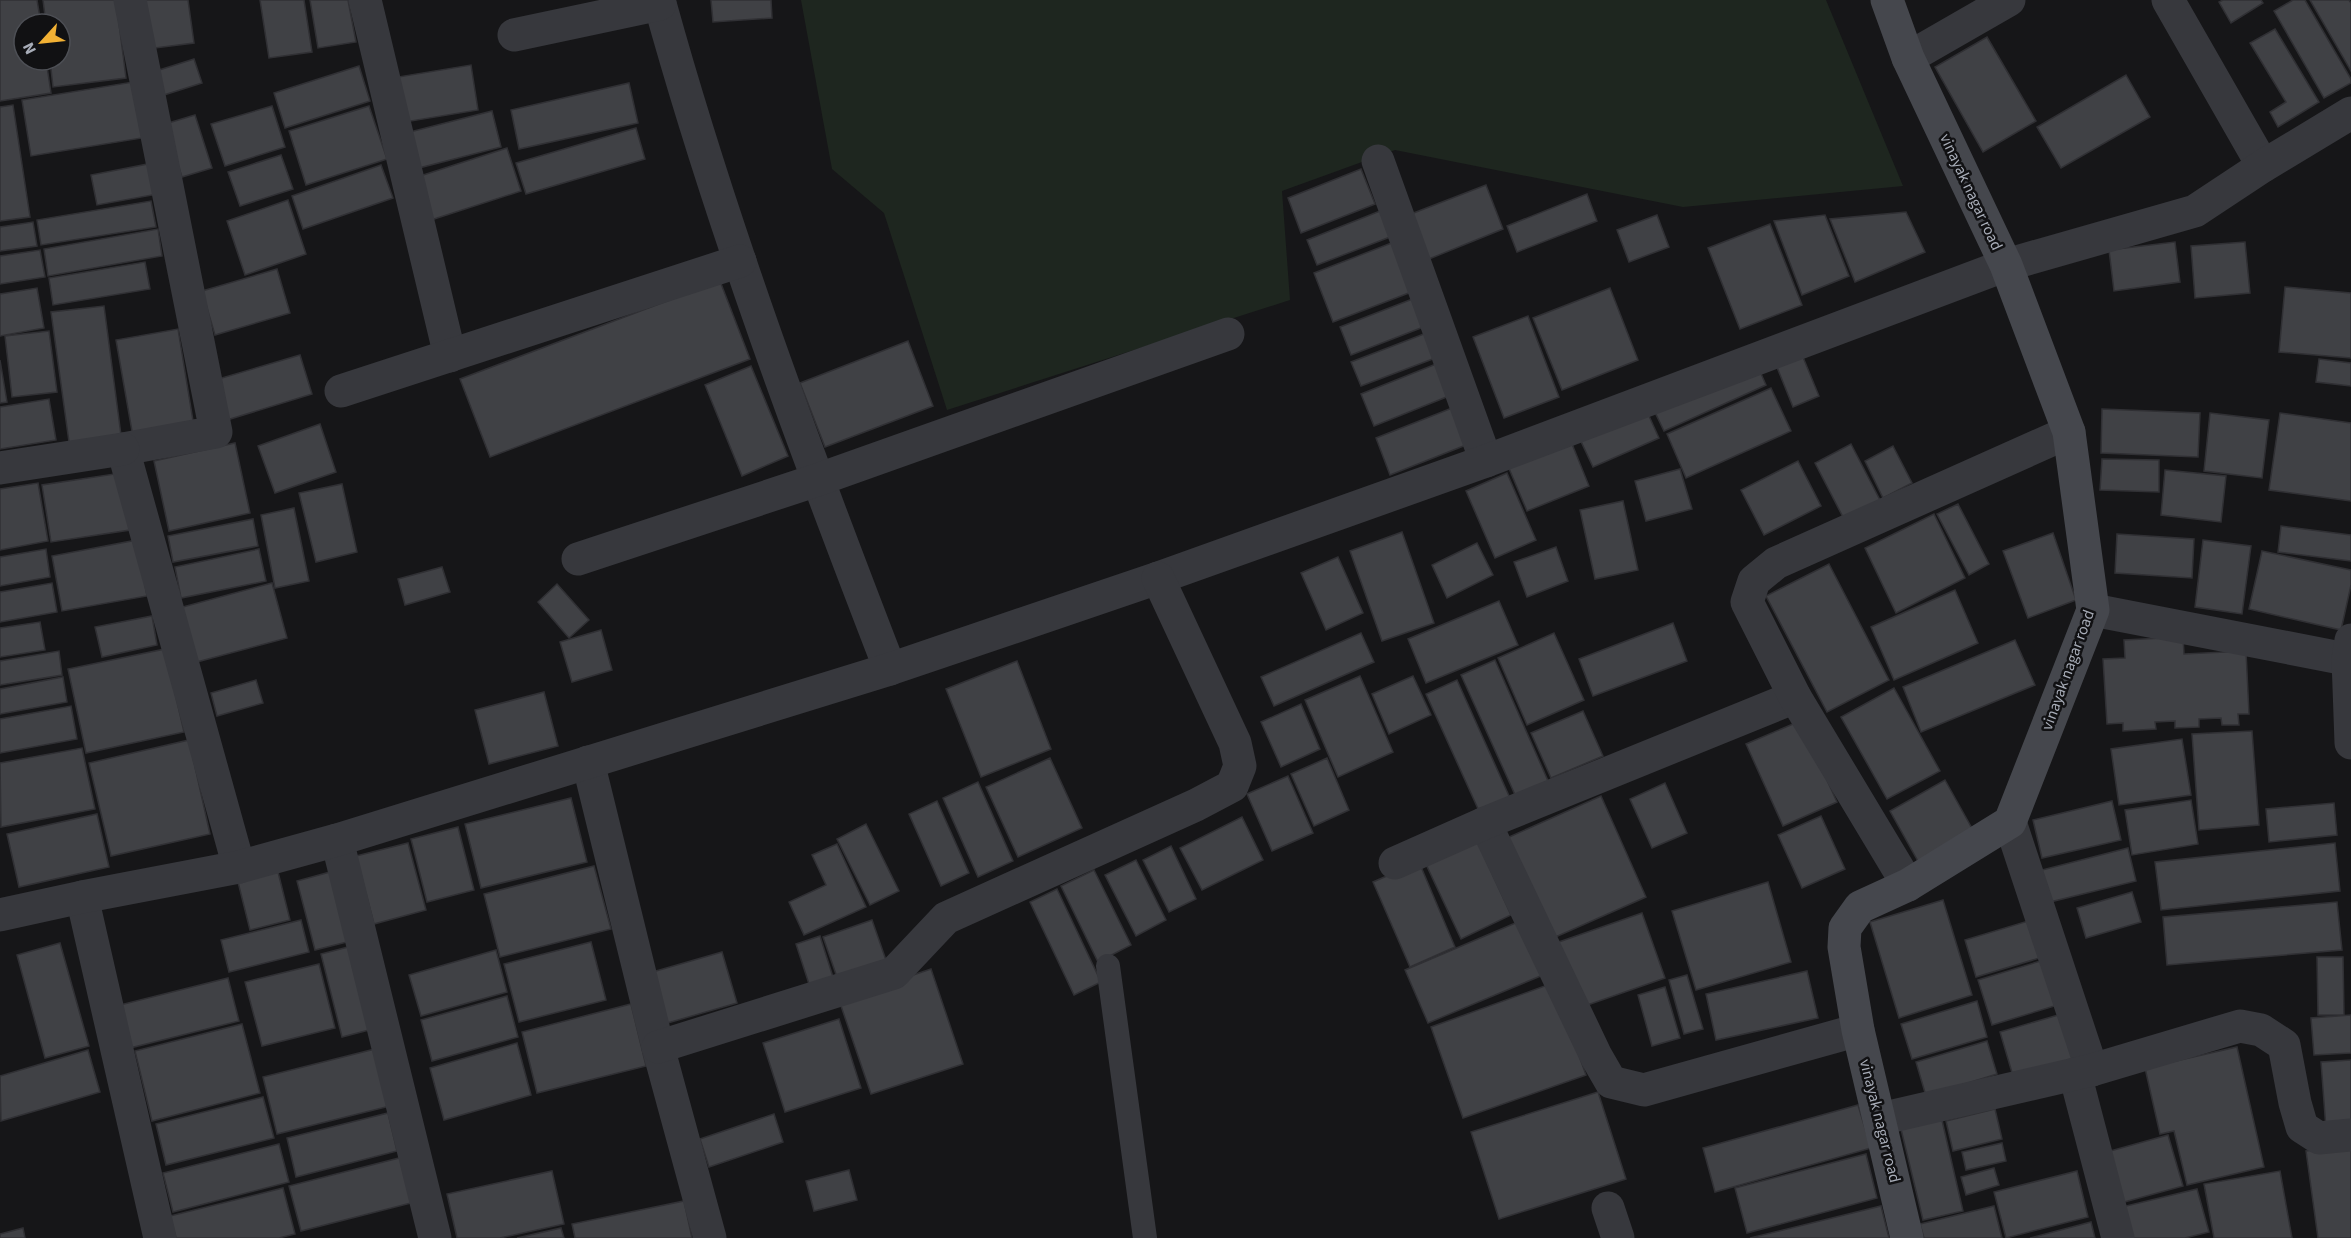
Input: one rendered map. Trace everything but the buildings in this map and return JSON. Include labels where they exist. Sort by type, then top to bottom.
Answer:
[{"type":"street","points":[[0,468],[123,450],[216,432],[130,0]]},
{"type":"street","points":[[365,0],[450,356]]},
{"type":"street","name":"vinayak nagar road","points":[[1887,0],[1908,58],[2006,265],[2069,432],[2093,610],[2010,822],[1908,885],[1860,907],[1845,928],[1844,948],[1857,1030],[1907,1238]]},
{"type":"street","points":[[1908,58],[2009,0]]},
{"type":"street","points":[[2168,0],[2263,166]]},
{"type":"street","points":[[514,35],[660,2],[740,261],[817,480],[890,669]]},
{"type":"street","points":[[0,915],[239,867],[337,840],[890,669],[1158,578],[1486,461],[2006,265],[2196,211],[2263,166],[2351,113]]},
{"type":"street","points":[[1378,161],[1486,461]]},
{"type":"street","points":[[341,391],[740,261]]},
{"type":"street","points":[[579,559],[817,480],[1228,334]]},
{"type":"street","points":[[1908,885],[1795,697],[1747,602],[1754,581],[1776,563],[2069,432]]},
{"type":"street","points":[[123,450],[239,867]]},
{"type":"street","points":[[658,1047],[894,973],[946,918],[1196,805],[1232,786],[1240,766],[1235,743],[1158,578]]},
{"type":"street","points":[[2093,610],[2350,653],[2351,743]]},
{"type":"street","points":[[1395,863],[1485,823],[1795,697]]},
{"type":"street","points":[[588,762],[658,1047],[710,1238]]},
{"type":"street","points":[[2010,822],[2084,1072],[2118,1238]]},
{"type":"street","points":[[1485,823],[1596,1056],[1611,1082],[1644,1090],[1857,1030]]},
{"type":"street","points":[[337,840],[435,1238]]},
{"type":"street","points":[[82,897],[160,1238]]},
{"type":"street","points":[[1880,1119],[2084,1072],[2240,1026],[2261,1030],[2284,1045],[2302,1127],[2319,1138],[2351,1135]]},
{"type":"street","points":[[1608,1208],[1618,1238]]},
{"type":"lane","points":[[1108,966],[1145,1238]]},
{"type":"shaded area","points":[[801,0],[1826,0],[1903,186],[1683,207],[1395,150],[1282,191],[1290,300],[947,410],[884,213],[832,169]]}]
